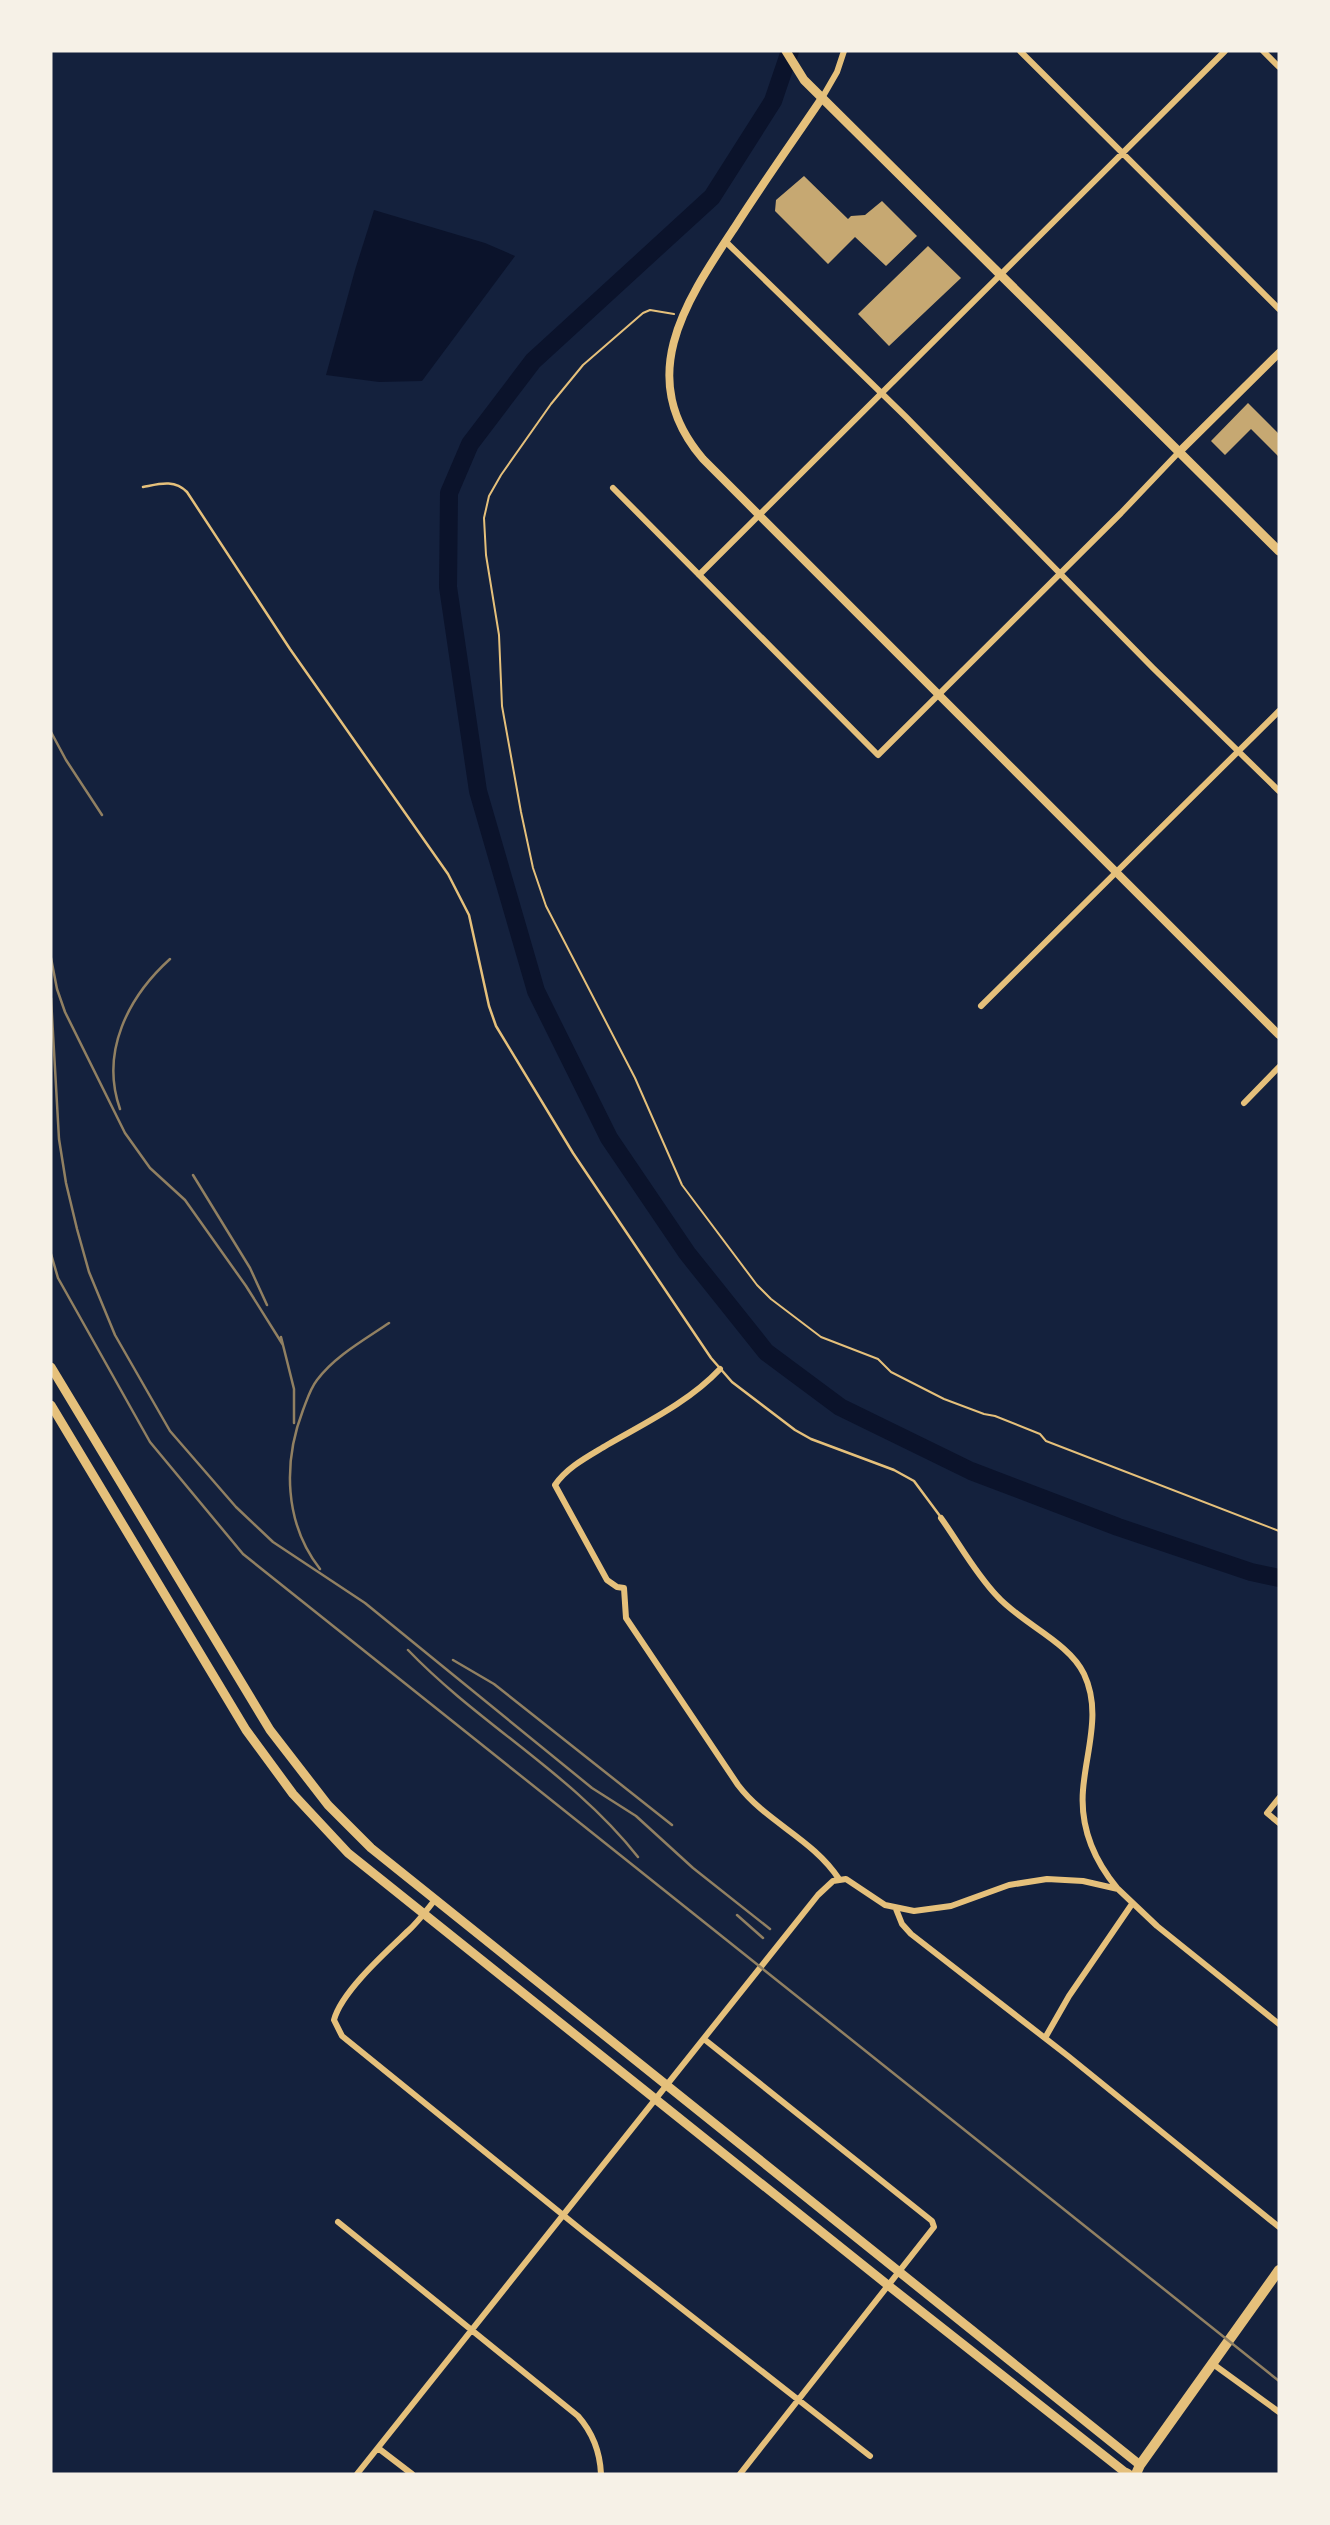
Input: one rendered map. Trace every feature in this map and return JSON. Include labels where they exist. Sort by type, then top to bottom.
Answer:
[{"type":"main road","points":[[786,51],[804,80],[1279,551]]},
{"type":"main road","points":[[51,1367],[276,1739],[328,1805],[371,1848],[434,1901],[900,2272],[1138,2470],[1150,2474]]},
{"type":"main road","points":[[51,1405],[246,1730],[293,1794],[348,1853],[1126,2474],[1138,2470],[1279,2270]]},
{"type":"street","points":[[844,51],[837,72],[822,98],[691,294],[674,340],[670,369],[671,395],[676,419],[691,445],[703,459],[1279,1035]]},
{"type":"street","points":[[1020,51],[1279,309]]},
{"type":"street","points":[[699,575],[1225,51]]},
{"type":"street","points":[[1263,51],[1279,67]]},
{"type":"street","points":[[725,241],[1279,791]]},
{"type":"street","points":[[613,488],[878,755],[1279,353]]},
{"type":"street","points":[[981,1006],[1279,711]]},
{"type":"street","points":[[1244,1103],[1279,1067]]},
{"type":"street","points":[[720,1369],[704,1385],[676,1404],[568,1471],[555,1485],[607,1580],[624,1588],[626,1618],[738,1785],[750,1798],[820,1854],[839,1879]]},
{"type":"street","points":[[941,1518],[997,1597],[1067,1653],[1084,1674],[1093,1714],[1083,1788],[1083,1811],[1087,1834],[1096,1859],[1132,1904],[1279,2024]]},
{"type":"street","points":[[1279,1798],[1267,1814],[1279,1823]]},
{"type":"street","points":[[357,2474],[818,1895],[834,1881],[852,1881],[877,1900],[896,1909],[914,1911],[964,1902],[1009,1885],[1047,1879],[1083,1881],[1118,1889]]},
{"type":"street","points":[[434,1901],[382,1955],[339,2006],[334,2020],[337,2030],[347,2041],[564,2215],[870,2456]]},
{"type":"street","points":[[1045,2038],[1069,1996],[1132,1904]]},
{"type":"street","points":[[896,1909],[902,1924],[912,1934],[1279,2227]]},
{"type":"street","points":[[704,2039],[923,2213],[932,2221],[934,2227],[740,2474]]},
{"type":"street","points":[[338,2221],[471,2332],[578,2416],[597,2448],[601,2474]]},
{"type":"street","points":[[1213,2364],[1279,2412]]},
{"type":"street","points":[[378,2448],[412,2474]]},
{"type":"lane","points":[[143,487],[167,482],[182,487],[187,492],[290,649],[448,874],[469,915],[496,1026],[573,1153],[720,1369],[732,1382],[811,1439],[909,1478],[918,1485],[941,1518]]},
{"type":"path","points":[[682,316],[650,310],[583,365],[551,404],[501,475],[489,496],[484,518],[486,555],[499,635],[502,706],[509,757],[533,868],[546,906],[635,1078],[682,1185],[757,1285],[821,1337],[878,1359],[891,1372],[944,1399],[984,1415],[995,1416],[1040,1434],[1046,1441],[1279,1531]]},
{"type":"water","points":[[374,210],[485,243],[515,256],[422,381],[379,382],[326,375]]},
{"type":"building","points":[[804,176],[848,219],[851,216],[865,215],[882,201],[917,236],[886,266],[855,237],[828,264],[775,211],[776,200]]},
{"type":"building","points":[[928,246],[961,278],[889,346],[858,314]]},
{"type":"building","points":[[1248,403],[1279,434],[1279,457],[1251,429],[1225,455],[1211,441]]},
{"type":"waterway","points":[[790,51],[773,101],[712,197],[533,361],[470,444],[449,493],[448,587],[478,791],[536,991],[609,1138],[687,1253],[766,1352],[840,1407],[971,1471],[1118,1527],[1251,1572],[1279,1578]]},
{"type":"railway","points":[[51,732],[102,815]]},
{"type":"railway","points":[[51,958],[65,1012],[125,1133],[150,1168],[185,1200],[246,1286],[283,1345]]},
{"type":"railway","points":[[120,1109],[113,1067],[122,1027],[142,990],[170,959]]},
{"type":"railway","points":[[51,998],[59,1139],[77,1229],[89,1272],[115,1335],[170,1431],[236,1507],[273,1542],[365,1603],[592,1788],[636,1816],[693,1868],[770,1929]]},
{"type":"railway","points":[[193,1175],[250,1268],[267,1305]]},
{"type":"railway","points":[[51,1254],[58,1278],[150,1442],[243,1554],[1279,2381]]},
{"type":"railway","points":[[320,1569],[299,1532],[290,1492],[292,1450],[297,1430],[311,1391],[324,1371],[350,1349],[389,1323]]},
{"type":"railway","points":[[281,1337],[294,1389],[294,1423]]},
{"type":"railway","points":[[408,1650],[465,1702],[585,1801],[638,1857]]},
{"type":"railway","points":[[453,1660],[494,1684],[672,1825]]},
{"type":"railway","points":[[737,1915],[763,1938]]}]
